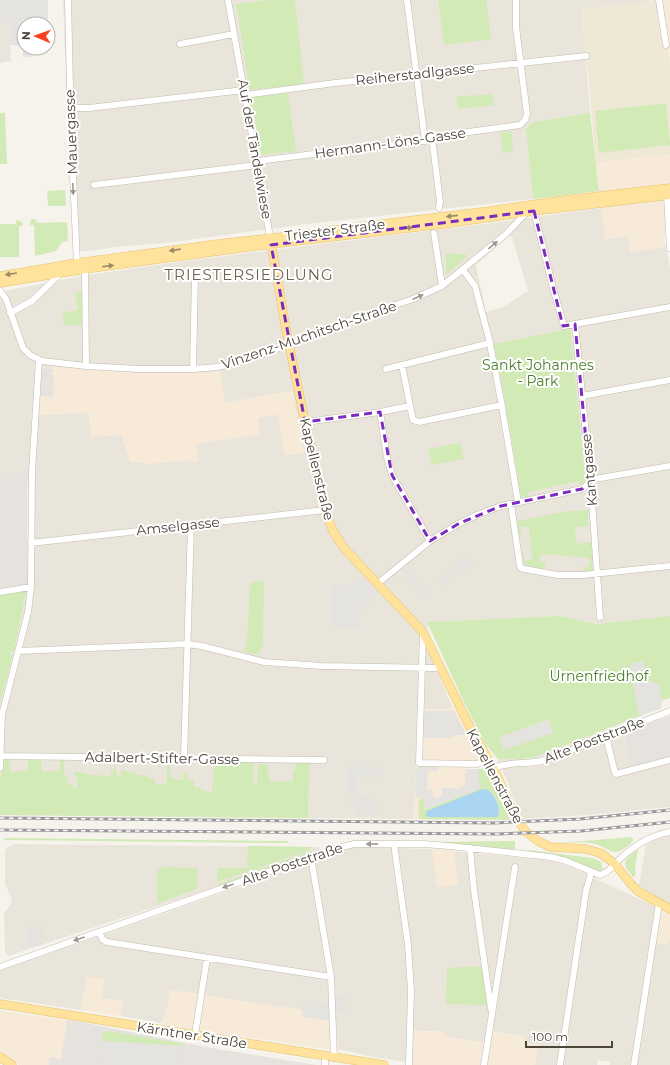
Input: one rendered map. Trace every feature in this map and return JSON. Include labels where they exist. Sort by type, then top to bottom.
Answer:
[{"type":"main road","name":"Triester Straße","points":[[0,283],[333,230],[490,211],[557,201],[669,193]]},
{"type":"main road","name":"Triester Straße","points":[[0,276],[77,263],[530,212],[669,193]]},
{"type":"main road","name":"Auf der Tändelwiese","points":[[271,241],[289,345]]},
{"type":"main road","name":"Kapellenstraße","points":[[289,345],[325,510],[336,537],[423,632],[467,722],[493,768],[520,824],[533,838],[550,846],[586,849],[596,851],[604,855],[615,864],[639,892],[670,909]]},
{"type":"main road","name":"Kärntner Straße","points":[[0,1004],[384,1065]]},
{"type":"main road","points":[[0,1057],[12,1065]]},
{"type":"street","name":"Mauergasse","points":[[68,0],[70,108],[77,263]]},
{"type":"street","name":"Auf der Tändelwiese","points":[[228,0],[271,241]]},
{"type":"street","points":[[407,0],[425,141]]},
{"type":"street","points":[[516,0],[516,28],[520,63]]},
{"type":"street","points":[[660,0],[666,45]]},
{"type":"street","points":[[180,44],[234,34]]},
{"type":"street","name":"Reiherstadlgasse","points":[[70,108],[89,108],[416,75],[586,56]]},
{"type":"street","name":"Hermann-Löns-Gasse","points":[[94,185],[425,141],[432,137],[518,125],[523,123],[526,114],[520,63]]},
{"type":"street","points":[[432,137],[440,202],[439,208]]},
{"type":"street","points":[[669,193],[670,248]]},
{"type":"street","points":[[530,212],[564,326],[670,306]]},
{"type":"street","name":"Vinzenz-Muchitsch-Straße","points":[[0,291],[6,299],[23,348],[39,360],[50,363],[139,369],[193,369],[217,367],[241,361],[289,345],[343,323],[413,300],[442,286],[506,234],[530,212]]},
{"type":"street","points":[[434,233],[442,286]]},
{"type":"street","points":[[85,269],[86,366]]},
{"type":"street","points":[[463,270],[475,286],[490,342],[518,502]]},
{"type":"street","points":[[10,313],[32,301],[61,273]]},
{"type":"street","points":[[193,369],[195,275]]},
{"type":"street","name":"Kantgasse","points":[[574,324],[590,483],[600,617]]},
{"type":"street","points":[[386,369],[490,342]]},
{"type":"street","points":[[0,767],[2,715],[28,612],[31,587],[32,472],[39,360]]},
{"type":"street","points":[[402,365],[413,420],[419,422],[502,405]]},
{"type":"street","points":[[582,396],[670,380]]},
{"type":"street","points":[[305,422],[380,412],[410,406]]},
{"type":"street","points":[[380,412],[387,457],[392,475],[430,541]]},
{"type":"street","points":[[378,584],[430,541],[458,524],[496,508],[582,489],[595,479],[670,466]]},
{"type":"street","points":[[511,504],[521,568],[557,574],[597,574],[670,566]]},
{"type":"street","name":"Amselgasse","points":[[32,543],[325,510]]},
{"type":"street","points":[[184,758],[191,525]]},
{"type":"street","points":[[0,592],[31,587]]},
{"type":"street","points":[[423,632],[419,763],[477,764],[488,760]]},
{"type":"street","points":[[18,651],[187,644],[202,646],[264,662],[322,666],[441,667]]},
{"type":"street","name":"Alte Poststraße","points":[[493,768],[505,764],[541,762],[670,711]]},
{"type":"street","points":[[606,736],[616,774],[670,760]]},
{"type":"street","name":"Adalbert-Stifter-Gasse","points":[[1,756],[324,760]]},
{"type":"street","points":[[615,864],[633,847],[645,839],[654,835],[670,832]]},
{"type":"street","name":"Alte Poststraße","points":[[0,966],[340,847],[354,844],[430,845],[551,857],[566,861],[602,875],[609,871],[615,864]]},
{"type":"street","points":[[394,844],[408,945],[411,991],[408,1065]]},
{"type":"street","points":[[470,848],[474,890],[492,1017]]},
{"type":"street","points":[[311,857],[331,977],[330,1057],[325,1065]]},
{"type":"street","points":[[484,1065],[515,867]]},
{"type":"street","points":[[560,1065],[586,891],[591,872]]},
{"type":"street","points":[[634,1065],[659,903]]},
{"type":"street","points":[[100,932],[103,940],[107,942],[331,977]]},
{"type":"street","points":[[194,1035],[207,958]]},
{"type":"highlighted area","points":[[534,211],[563,326],[575,324],[590,483],[582,489],[501,506],[458,524],[430,541],[392,475],[380,412],[305,422],[271,245]]},
{"type":"shaded area","points":[[0,0],[48,0],[48,16],[16,16],[16,45],[10,45],[9,23],[0,22]]},
{"type":"shaded area","points":[[63,0],[649,0],[649,3],[582,9],[590,113],[533,122],[526,128],[533,199],[306,224],[164,243],[88,251],[73,251]]},
{"type":"shaded area","points":[[649,0],[670,0],[670,62],[660,2],[649,3]]},
{"type":"shaded area","points":[[660,1],[670,64],[670,154],[596,163],[582,9]]},
{"type":"shaded area","points":[[0,22],[9,22],[11,61],[0,63]]},
{"type":"shaded area","points":[[670,154],[670,183],[665,184],[665,247],[630,252],[628,236],[605,239],[596,163]]},
{"type":"shaded area","points":[[602,208],[605,239],[628,236],[630,252],[666,246],[670,268],[670,616],[597,624],[560,616],[428,622],[426,646],[452,706],[447,709],[423,709],[416,771],[413,819],[2,815],[2,772],[0,777],[0,702],[13,655],[9,654],[10,651],[14,651],[26,593],[0,589],[28,584],[28,489],[27,472],[0,473],[0,292],[81,276],[192,260]],"holes":[[[509,235],[512,237],[528,291],[503,307],[486,312],[476,265]],[[53,367],[132,373],[206,373],[225,403],[292,391],[304,453],[285,455],[278,414],[258,418],[259,434],[196,444],[198,461],[189,462],[189,460],[121,435],[89,421],[89,412],[39,415]]]},
{"type":"shaded area","points":[[53,367],[132,373],[201,373],[220,371],[225,403],[292,391],[304,453],[285,455],[277,414],[258,418],[260,434],[197,444],[198,461],[189,462],[189,460],[148,464],[130,461],[121,435],[91,437],[89,412],[39,415],[41,372],[45,368]]},
{"type":"shaded area","points":[[45,368],[53,369],[53,397],[40,396],[41,372]]},
{"type":"shaded area","points":[[27,472],[28,584],[0,589],[0,473]]},
{"type":"shaded area","points":[[468,556],[473,563],[441,585],[436,579]]},
{"type":"shaded area","points":[[405,567],[431,594],[428,598],[401,570]]},
{"type":"shaded area","points":[[361,577],[378,595],[359,612],[359,629],[331,627],[332,586],[354,584]]},
{"type":"shaded area","points":[[643,661],[647,681],[659,684],[662,700],[661,708],[639,716],[630,664]]},
{"type":"shaded area","points":[[453,705],[484,762],[466,764],[466,769],[478,769],[480,789],[418,815],[419,819],[413,819],[416,771],[423,709],[447,709]]},
{"type":"shaded area","points":[[424,711],[454,711],[466,735],[454,735],[453,738],[424,738]]},
{"type":"shaded area","points":[[670,716],[670,759],[632,769],[623,733]]},
{"type":"shaded area","points":[[549,720],[553,733],[504,750],[499,737]]},
{"type":"shaded area","points":[[620,724],[632,768],[670,759],[670,807],[588,815],[522,819],[498,759],[532,758]]},
{"type":"shaded area","points":[[347,766],[383,767],[382,777],[357,777],[358,795],[376,799],[377,816],[357,815],[347,788]]},
{"type":"shaded area","points":[[419,766],[438,766],[437,771],[428,771],[427,789],[433,790],[433,797],[442,797],[442,789],[444,788],[461,788],[461,786],[465,786],[466,769],[478,769],[480,789],[424,810],[424,799],[415,797],[416,771]]},
{"type":"shaded area","points":[[670,836],[670,905],[654,898],[639,885],[646,845],[658,839]]},
{"type":"shaded area","points":[[15,844],[318,847],[320,849],[319,851],[218,886],[8,956],[5,953],[4,912],[11,905],[12,900],[5,884],[5,855],[6,849]]},
{"type":"shaded area","points":[[351,848],[430,849],[552,861],[570,867],[655,906],[669,940],[670,938],[670,1065],[610,1065],[610,1062],[598,1060],[597,1065],[535,1065],[538,1045],[525,1043],[525,1037],[487,1030],[485,1043],[445,1036],[445,1032],[408,1030],[407,1062],[373,1057],[338,1049],[336,1024],[301,1017],[302,1010],[170,990],[168,1006],[162,1023],[121,1016],[123,1001],[101,998],[104,980],[87,977],[81,1010],[0,998],[0,971]]},
{"type":"shaded area","points":[[432,849],[454,850],[458,884],[437,887]]},
{"type":"shaded area","points":[[655,906],[670,913],[670,938],[668,945],[651,942],[656,910]]},
{"type":"shaded area","points":[[28,927],[43,927],[43,944],[31,948],[28,947]]},
{"type":"shaded area","points":[[87,976],[104,980],[101,998],[123,1001],[121,1016],[81,1010]]},
{"type":"shaded area","points":[[170,990],[302,1010],[302,1017],[336,1024],[339,1051],[162,1025],[168,1005]]},
{"type":"shaded area","points":[[346,995],[346,1013],[336,1013],[335,996]]},
{"type":"shaded area","points":[[315,1003],[330,1005],[330,1020],[303,1016],[304,1006],[314,1008]]},
{"type":"shaded area","points":[[0,1011],[67,1020],[61,1059],[50,1057],[49,1065],[19,1065],[0,1054]]},
{"type":"shaded area","points":[[67,1020],[205,1047],[317,1065],[49,1065],[50,1057],[61,1059]]},
{"type":"shaded area","points":[[487,1030],[526,1037],[525,1043],[539,1045],[535,1065],[410,1065],[412,1031],[445,1032],[446,1037],[485,1043]]},
{"type":"shaded area","points":[[102,1041],[184,1046],[182,1065],[100,1065]]},
{"type":"green space","points":[[267,0],[295,0],[304,84],[250,90],[236,4]]},
{"type":"green space","points":[[438,0],[486,0],[491,39],[444,45]]},
{"type":"green space","points":[[288,93],[296,151],[261,155],[251,98]]},
{"type":"green space","points":[[491,94],[494,105],[458,109],[456,97]]},
{"type":"green space","points":[[666,103],[670,145],[599,153],[595,111]]},
{"type":"green space","points":[[0,113],[5,113],[7,164],[0,164]]},
{"type":"green space","points":[[590,113],[599,191],[533,199],[526,128],[533,122]]},
{"type":"green space","points":[[511,131],[513,152],[503,153],[500,133]]},
{"type":"green space","points":[[65,190],[66,206],[48,206],[47,191]]},
{"type":"green space","points":[[31,219],[35,219],[38,223],[67,222],[68,241],[62,242],[56,251],[35,256],[34,225],[30,225]]},
{"type":"green space","points":[[16,220],[22,222],[23,225],[19,228],[19,257],[0,257],[0,224],[16,224]]},
{"type":"green space","points":[[446,253],[468,255],[446,275]]},
{"type":"green space","points":[[75,292],[82,292],[84,325],[65,325],[62,313],[78,310]]},
{"type":"green space","name":"Sankt Johannes - Park","points":[[570,329],[585,475],[587,475],[587,481],[580,486],[579,481],[528,492],[528,497],[524,497],[520,494],[519,490],[509,423],[505,412],[507,409],[494,344]]},
{"type":"green space","points":[[460,443],[464,459],[432,465],[428,449]]},
{"type":"green space","points":[[588,510],[588,526],[575,527],[576,544],[591,542],[593,571],[583,571],[584,567],[589,567],[590,558],[541,554],[540,562],[546,563],[544,569],[535,568],[535,566],[531,567],[525,563],[523,560],[522,553],[524,561],[532,560],[529,527],[520,527],[521,535],[519,536],[517,521],[570,511]]},
{"type":"green space","points":[[264,580],[263,644],[258,655],[244,651],[247,642],[250,583]]},
{"type":"green space","points":[[24,590],[26,593],[14,651],[10,651],[10,654],[13,655],[0,702],[0,594]]},
{"type":"green space","name":"Urnenfriedhof","points":[[560,616],[597,624],[670,616],[670,698],[662,700],[661,708],[532,758],[498,759],[486,745],[465,704],[427,622]],"holes":[[[548,720],[553,733],[500,737]]]},
{"type":"green space","points":[[10,759],[10,772],[28,771],[28,760],[41,760],[42,771],[60,771],[60,761],[64,760],[64,774],[68,779],[68,784],[73,785],[73,788],[77,788],[77,778],[73,772],[81,772],[90,775],[111,776],[111,770],[114,770],[114,761],[117,777],[122,776],[120,771],[134,772],[136,775],[155,779],[155,785],[167,783],[167,762],[171,762],[170,772],[172,778],[175,778],[176,780],[183,780],[184,773],[188,773],[188,780],[194,780],[194,787],[200,787],[202,790],[212,792],[215,762],[254,762],[254,784],[257,785],[258,764],[267,764],[270,782],[293,781],[293,771],[295,770],[296,763],[309,763],[308,818],[0,815],[0,778],[5,760]]},
{"type":"green space","points":[[486,768],[494,781],[510,820],[419,819],[418,805],[420,798],[424,799],[424,810],[479,789],[478,769]]},
{"type":"green space","points":[[3,838],[288,841],[288,843],[5,840]]},
{"type":"green space","points":[[633,838],[633,841],[620,851],[616,852],[591,843],[559,843]]},
{"type":"green space","points":[[515,841],[515,848],[513,850],[432,842]]},
{"type":"green space","points":[[248,846],[311,847],[309,850],[217,882],[218,868],[247,868]]},
{"type":"green space","points":[[638,849],[634,878],[626,868],[625,862],[629,856]]},
{"type":"green space","points":[[310,851],[313,853],[218,886],[218,884]]},
{"type":"green space","points":[[528,851],[592,858],[601,862],[603,868],[599,872],[547,854]]},
{"type":"green space","points":[[163,867],[197,868],[197,889],[157,903],[157,871]]},
{"type":"green space","points":[[483,966],[488,1005],[446,1004],[447,968]]},
{"type":"green space","points":[[108,1031],[185,1044],[182,1046],[102,1041],[103,1033]]},
{"type":"water","points":[[486,789],[492,794],[498,806],[499,814],[497,817],[426,816],[427,811]]},
{"type":"railway","points":[[0,818],[494,823],[580,819],[670,810]]},
{"type":"railway","points":[[0,830],[496,834],[581,831],[670,822]]},
{"type":"district","name":"TRIESTERSIEDLUNG","points":[[249,275]]}]
